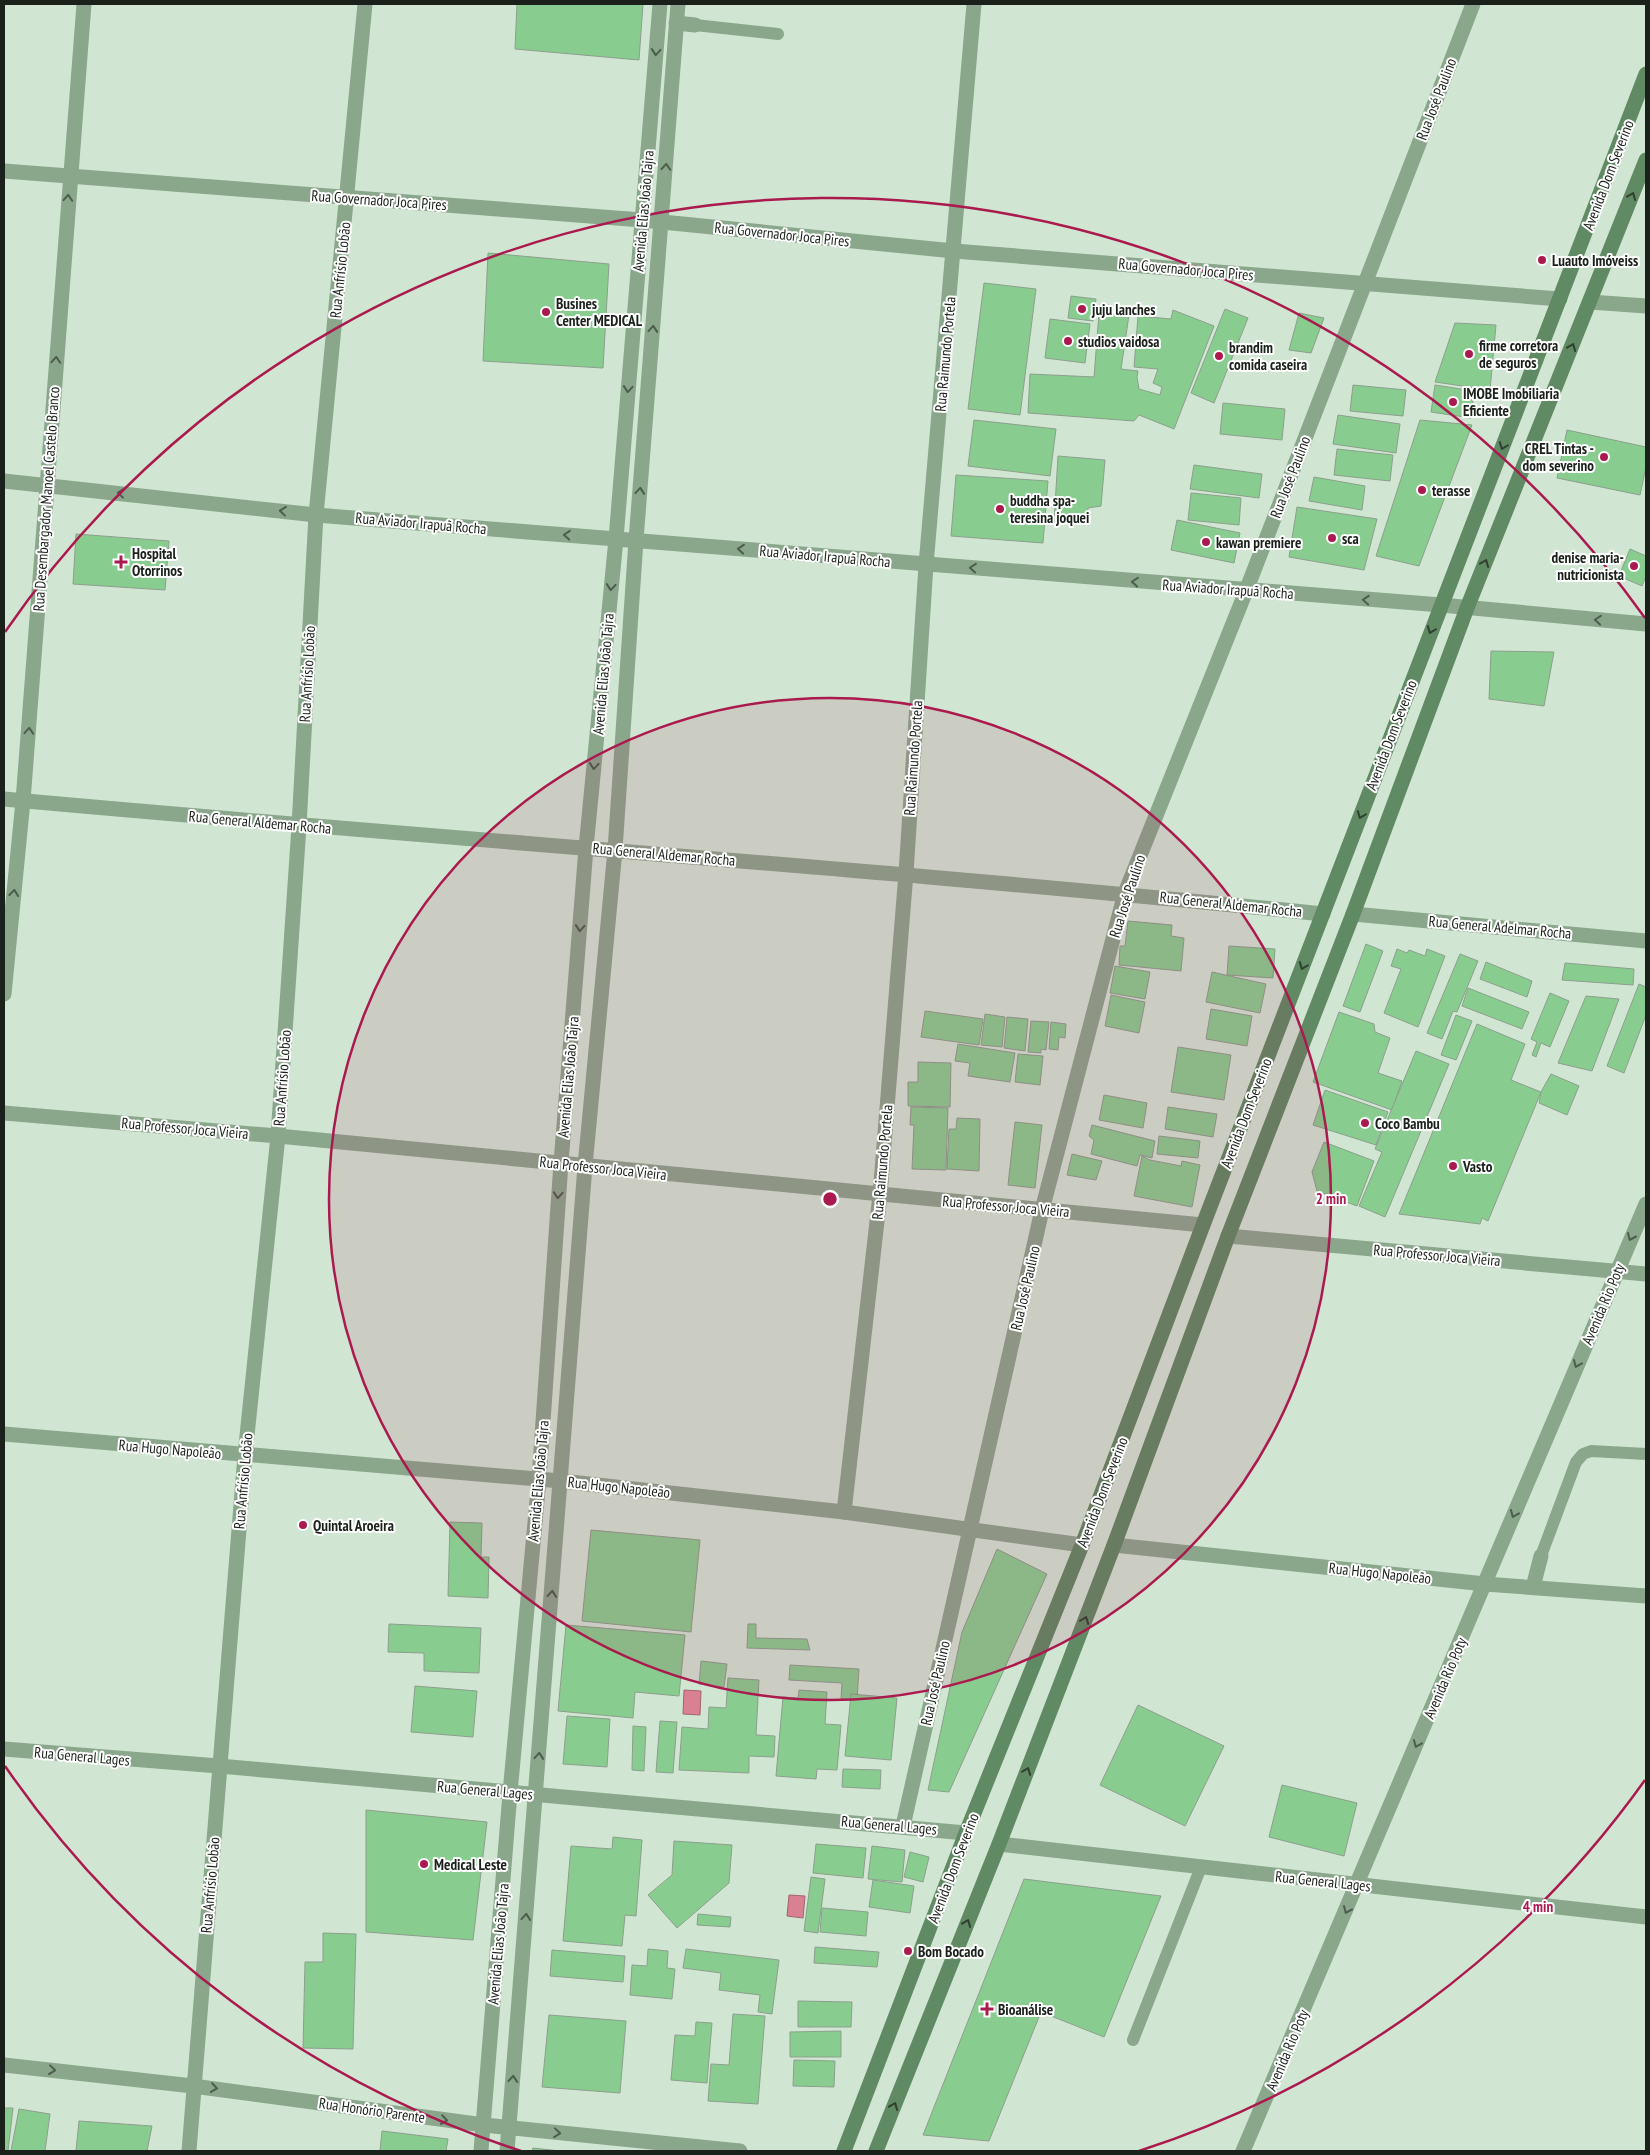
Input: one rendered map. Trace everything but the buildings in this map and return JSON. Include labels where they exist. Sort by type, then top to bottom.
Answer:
[{"type":"main road","name":"Avenida Dom Severino","points":[[844,2151],[966,1833],[1082,1545],[1203,1225],[1646,74]]},
{"type":"main road","name":"Avenida Dom Severino","points":[[876,2151],[999,1844],[1114,1545],[1228,1236],[1354,914],[1467,608],[1646,160]]},
{"type":"street","name":"Rua Desembargador Manoel Castelo Branco","points":[[4,994],[23,801],[84,4]]},
{"type":"street","name":"Rua Anfrísio Lobão","points":[[189,2151],[245,1455],[278,1136],[316,515],[365,4]]},
{"type":"street","name":"Avenida Elias João Tajra","points":[[481,2151],[510,1793],[539,1479],[560,1163],[586,848],[616,539],[660,4]]},
{"type":"street","name":"Avenida Elias João Tajra","points":[[507,2151],[585,1166],[615,850],[636,540],[678,4]]},
{"type":"street","name":"Rua Raimundo Portela","points":[[844,1512],[880,1194],[906,874],[926,564],[974,4]]},
{"type":"street","name":"Rua José Paulino","points":[[903,1826],[1042,1210],[1125,893],[1246,591],[1473,4]]},
{"type":"street","points":[[676,23],[695,25]]},
{"type":"street","name":"Rua Governador Joca Pires","points":[[4,170],[642,220],[954,251],[1560,299]]},
{"type":"street","points":[[1590,302],[1646,306]]},
{"type":"street","name":"Rua Aviador Irapuã Rocha","points":[[4,481],[316,515],[1246,591],[1441,605],[1646,624]]},
{"type":"street","name":"Rua General Aldemar Rocha","points":[[4,799],[298,826],[615,850],[1125,893],[1323,914]]},
{"type":"street","name":"Rua General Adelmar Rocha","points":[[1354,914],[1646,941]]},
{"type":"street","name":"Rua Professor Joca Vieira","points":[[4,1112],[278,1136],[1203,1225]]},
{"type":"street","name":"Avenida Rio Poty","points":[[1243,2151],[1646,1204]]},
{"type":"street","name":"Rua Professor Joca Vieira","points":[[1228,1236],[1646,1274]]},
{"type":"street","name":"Rua Hugo Napoleão","points":[[4,1434],[561,1481],[844,1512],[1082,1545]]},
{"type":"street","name":"Rua Hugo Napoleão","points":[[1114,1545],[1485,1584],[1646,1596]]},
{"type":"street","points":[[1533,1587],[1541,1556]]},
{"type":"street","name":"Rua General Lages","points":[[4,1749],[219,1766],[966,1833]]},
{"type":"street","name":"Rua General Lages","points":[[999,1844],[1646,1917]]},
{"type":"street","name":"Rua Honório Parente","points":[[4,2065],[194,2086],[509,2128],[740,2151]]},
{"type":"lane","points":[[695,25],[778,34]]},
{"type":"lane","points":[[1541,1556],[1576,1462],[1584,1454],[1591,1451],[1646,1454]]},
{"type":"lane","points":[[1133,2040],[1201,1867]]},
{"type":"shaded area","points":[[684,1690],[701,1691],[700,1715],[683,1714]]},
{"type":"shaded area","points":[[789,1895],[805,1896],[803,1918],[787,1916]]},
{"type":"place","name":"Luauto Imóveiss","points":[[1542,260]]},
{"type":"place","name":"juju lanches","points":[[1082,309]]},
{"type":"place","name":"Busines Center MEDICAL","points":[[546,312]]},
{"type":"place","name":"studios vaidosa","points":[[1068,341]]},
{"type":"place","name":"firme corretora de seguros","points":[[1469,354]]},
{"type":"place","name":"brandim comida caseira","points":[[1219,356]]},
{"type":"place","name":"IMOBE Imobiliaria Eficiente","points":[[1453,402]]},
{"type":"place","name":"CREL Tintas - dom severino","points":[[1604,457]]},
{"type":"place","name":"terasse","points":[[1422,490]]},
{"type":"place","name":"buddha spa- teresina joquei","points":[[1000,509]]},
{"type":"place","name":"sca","points":[[1332,538]]},
{"type":"place","name":"kawan premiere","points":[[1206,542]]},
{"type":"place","name":"Hospital Otorrinos","points":[[121,562]]},
{"type":"place","name":"denise maria- nutricionista","points":[[1634,566]]},
{"type":"place","name":"Coco Bambu","points":[[1365,1123]]},
{"type":"place","name":"Vasto","points":[[1453,1166]]},
{"type":"place","name":"Quintal Aroeira","points":[[303,1525]]},
{"type":"place","name":"Medical Leste","points":[[424,1864]]},
{"type":"place","name":"Bom Bocado","points":[[908,1951]]},
{"type":"place","name":"Bioanálise","points":[[987,2009]]}]
